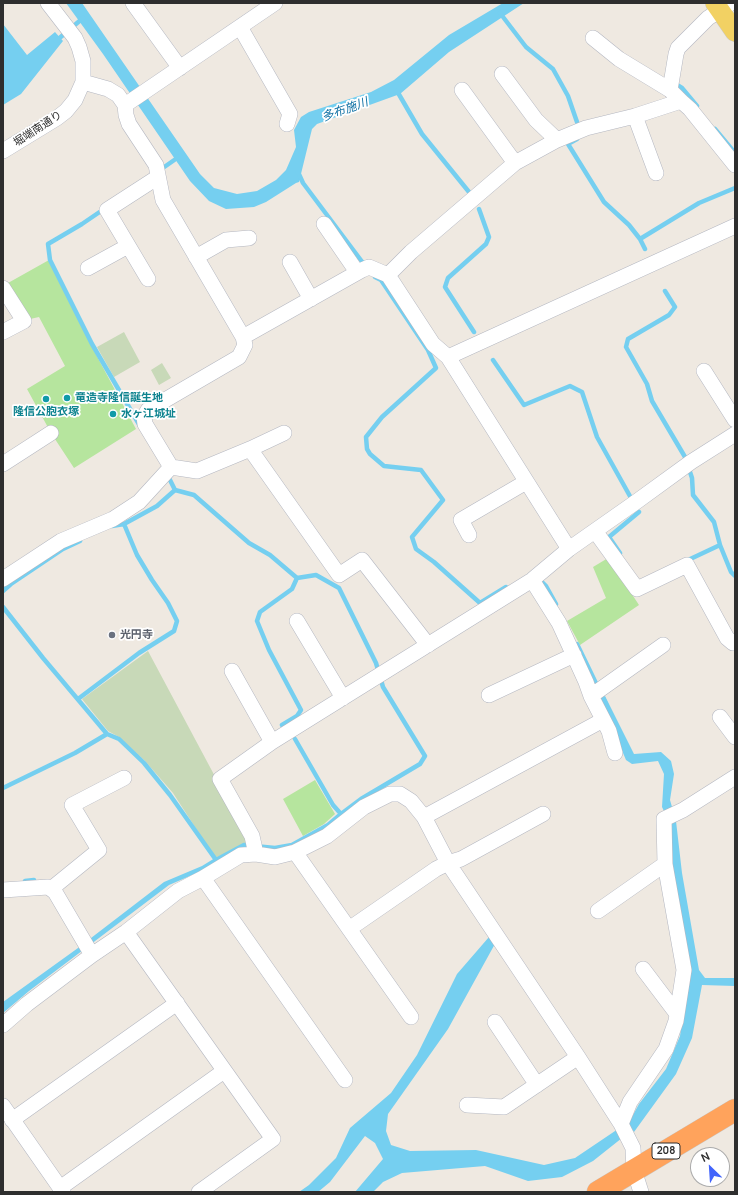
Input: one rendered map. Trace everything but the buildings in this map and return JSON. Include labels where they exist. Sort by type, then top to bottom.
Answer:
[{"type":"highway","name":"208","points":[[598,1192],[735,1110]]},
{"type":"main road","points":[[722,5],[735,32]]},
{"type":"street","name":"堀端南通り","points":[[3,151],[66,111],[75,100],[84,82],[83,61],[75,38],[48,3]]},
{"type":"street","points":[[134,3],[180,68]]},
{"type":"street","points":[[168,470],[145,424],[144,416],[148,410],[239,356],[244,346],[243,337],[162,200],[157,171],[129,124],[126,115],[129,103],[271,4]]},
{"type":"street","points":[[671,85],[678,48],[722,5]]},
{"type":"street","points":[[240,27],[290,114],[287,124]]},
{"type":"street","points":[[593,38],[619,59],[671,85],[681,101],[690,108],[735,164]]},
{"type":"street","points":[[502,74],[536,120],[557,140]]},
{"type":"street","points":[[84,82],[108,90],[129,103]]},
{"type":"street","points":[[462,90],[515,163]]},
{"type":"street","points":[[388,275],[411,252],[515,163],[557,140],[586,128],[634,116],[681,101]]},
{"type":"street","points":[[634,116],[656,173]]},
{"type":"street","points":[[148,279],[107,210],[157,171]]},
{"type":"street","points":[[324,224],[363,270],[388,275],[433,344],[448,357],[569,548]]},
{"type":"street","points":[[448,357],[735,226]]},
{"type":"street","points":[[196,257],[226,240],[249,238]]},
{"type":"street","points":[[88,268],[128,246]]},
{"type":"street","points":[[290,262],[311,299]]},
{"type":"street","points":[[243,337],[363,270]]},
{"type":"street","points":[[3,288],[24,321],[3,332]]},
{"type":"street","points":[[704,371],[735,420]]},
{"type":"street","points":[[3,464],[51,433]]},
{"type":"street","points":[[3,579],[61,541],[113,519],[139,502],[168,470],[197,471],[284,433]]},
{"type":"street","points":[[255,848],[252,836],[220,780],[272,742],[535,577],[569,548],[636,502],[687,464],[735,434]]},
{"type":"street","points":[[250,449],[339,575],[362,560],[428,645]]},
{"type":"street","points":[[469,535],[461,520],[526,482]]},
{"type":"street","points":[[595,531],[637,588],[687,565],[727,638],[733,643]]},
{"type":"street","points":[[535,577],[559,623],[586,682],[597,692],[603,720],[609,731],[615,752]]},
{"type":"street","points":[[297,621],[343,698]]},
{"type":"street","points":[[597,692],[663,645]]},
{"type":"street","points":[[490,695],[574,654]]},
{"type":"street","points":[[232,671],[272,742]]},
{"type":"street","points":[[720,717],[735,737]]},
{"type":"street","points":[[424,817],[603,720]]},
{"type":"street","points":[[624,1129],[630,1102],[666,1049],[676,1021],[684,970],[665,864],[670,816],[735,777]]},
{"type":"street","points":[[50,889],[99,850],[72,805],[124,778]]},
{"type":"street","points":[[255,848],[275,857],[295,852],[327,836],[364,808],[390,794],[400,794],[411,802],[424,817],[448,863],[578,1057],[624,1129],[633,1148],[634,1170],[641,1192]]},
{"type":"street","points":[[349,929],[436,869],[461,859],[544,814]]},
{"type":"street","points":[[3,1024],[88,948],[126,932],[178,891],[255,848]]},
{"type":"street","points":[[295,852],[411,1017]]},
{"type":"street","points":[[598,911],[665,864]]},
{"type":"street","points":[[203,878],[345,1080]]},
{"type":"street","points":[[3,890],[48,887],[55,892],[88,948]]},
{"type":"street","points":[[126,932],[273,1139],[199,1192]]},
{"type":"street","points":[[643,969],[677,1014]]},
{"type":"street","points":[[12,1120],[177,1003]]},
{"type":"street","points":[[495,1022],[537,1085]]},
{"type":"street","points":[[467,1105],[504,1107],[578,1057]]},
{"type":"street","points":[[3,1106],[61,1190],[224,1071]]},
{"type":"green space","points":[[49,260],[93,349],[136,429],[74,468],[51,433],[27,389],[65,366],[39,317],[30,319],[8,283]]},
{"type":"green space","points":[[124,332],[140,362],[114,377],[97,347]]},
{"type":"green space","points":[[162,363],[171,378],[159,385],[151,370]]},
{"type":"green space","points":[[608,558],[639,605],[580,645],[567,621],[606,598],[593,567]]},
{"type":"green space","points":[[148,651],[250,842],[215,858],[173,793],[145,761],[119,737],[108,731],[82,699]]},
{"type":"green space","points":[[315,780],[335,814],[324,824],[303,836],[283,799]]},
{"type":"water","name":"多布施川","points":[[66,3],[82,3],[200,174],[214,188],[237,194],[257,191],[276,180],[286,170],[296,147],[294,130],[301,117],[309,112],[371,92],[394,80],[449,35],[503,3],[524,3],[449,52],[400,94],[317,124],[312,129],[299,182],[266,202],[254,207],[226,209],[209,201],[190,181],[103,54]]},
{"type":"water","points":[[3,24],[27,55],[55,32],[63,41],[21,94],[3,105]]},
{"type":"water","points":[[605,696],[634,754],[661,752],[671,761],[674,774],[670,800],[676,821],[682,873],[699,970],[705,978],[735,978],[735,986],[702,985],[692,1038],[676,1074],[634,1132],[628,1124],[639,1104],[666,1069],[680,1036],[689,972],[669,864],[669,821],[662,807],[664,774],[658,761],[632,764],[626,760],[601,704]]},
{"type":"water","points":[[215,858],[222,858],[204,870],[169,885],[29,991],[3,1013],[3,1002],[78,948],[164,882],[202,866]]},
{"type":"water","points":[[489,937],[496,942],[448,1029],[388,1114],[386,1131],[391,1145],[410,1151],[476,1150],[544,1165],[575,1158],[618,1129],[622,1138],[593,1161],[562,1177],[528,1181],[485,1166],[402,1173],[383,1182],[373,1192],[355,1192],[383,1159],[375,1143],[365,1136],[330,1182],[318,1192],[299,1192],[309,1185],[336,1158],[350,1128],[391,1093],[417,1055],[457,974]]},
{"type":"waterway","points":[[500,13],[526,47],[553,69],[568,96],[577,122]]},
{"type":"waterway","points":[[56,41],[83,18]]},
{"type":"waterway","points":[[674,83],[682,88],[697,106]]},
{"type":"waterway","points":[[397,91],[422,134],[469,192]]},
{"type":"waterway","points":[[715,129],[735,153]]},
{"type":"waterway","points":[[577,139],[568,144],[604,202],[629,225],[640,239],[645,249]]},
{"type":"waterway","points":[[160,170],[180,156]]},
{"type":"waterway","points":[[298,172],[303,183],[366,267]]},
{"type":"waterway","points":[[640,239],[699,203],[735,188]]},
{"type":"waterway","points":[[104,209],[48,244],[50,260],[92,344],[140,426]]},
{"type":"waterway","points":[[474,332],[445,287],[448,278],[486,244],[489,237],[479,209]]},
{"type":"waterway","points":[[375,277],[381,280],[428,350],[436,368],[382,417],[366,437],[367,449],[370,454],[384,466],[421,470],[443,500],[412,537],[416,549],[434,562],[480,603],[506,587]]},
{"type":"waterway","points":[[665,291],[675,307],[669,315],[628,339],[626,347],[647,384],[652,401],[685,457],[692,478],[693,495],[714,522],[720,545],[731,572],[735,576]]},
{"type":"waterway","points":[[493,360],[524,405],[570,386],[582,392],[597,437],[631,498]]},
{"type":"waterway","points":[[167,474],[175,490],[194,495],[249,543],[270,555],[297,578]]},
{"type":"waterway","points":[[112,526],[124,524],[157,506],[175,490]]},
{"type":"waterway","points":[[620,553],[609,537],[639,512]]},
{"type":"waterway","points":[[78,699],[139,653],[174,631],[177,621],[168,603],[137,555],[124,524]]},
{"type":"waterway","points":[[3,591],[63,549],[80,541]]},
{"type":"waterway","points":[[686,561],[720,545]]},
{"type":"waterway","points":[[216,860],[244,845],[275,848],[292,845],[328,825],[361,799],[420,764],[425,756],[383,687],[376,663],[339,588],[316,575],[297,578]]},
{"type":"waterway","points":[[282,725],[297,716],[301,710],[269,650],[257,621],[260,612],[292,589],[297,578]]},
{"type":"waterway","points":[[539,579],[546,586],[556,604]]},
{"type":"waterway","points":[[3,607],[43,658],[107,734],[119,739],[144,763],[170,795],[216,860]]},
{"type":"waterway","points":[[577,644],[606,704]]},
{"type":"waterway","points":[[3,788],[75,753],[107,734]]},
{"type":"waterway","points":[[295,739],[333,805],[341,814]]},
{"type":"waterway","points":[[25,881],[34,880]]},
{"type":"place","name":"竜造寺隆信誕生地","points":[[67,398]]},
{"type":"place","name":"隆信公胞衣塚","points":[[46,399]]},
{"type":"place","name":"水ヶ江城址","points":[[113,414]]},
{"type":"place","name":"光円寺","points":[[112,635]]}]
